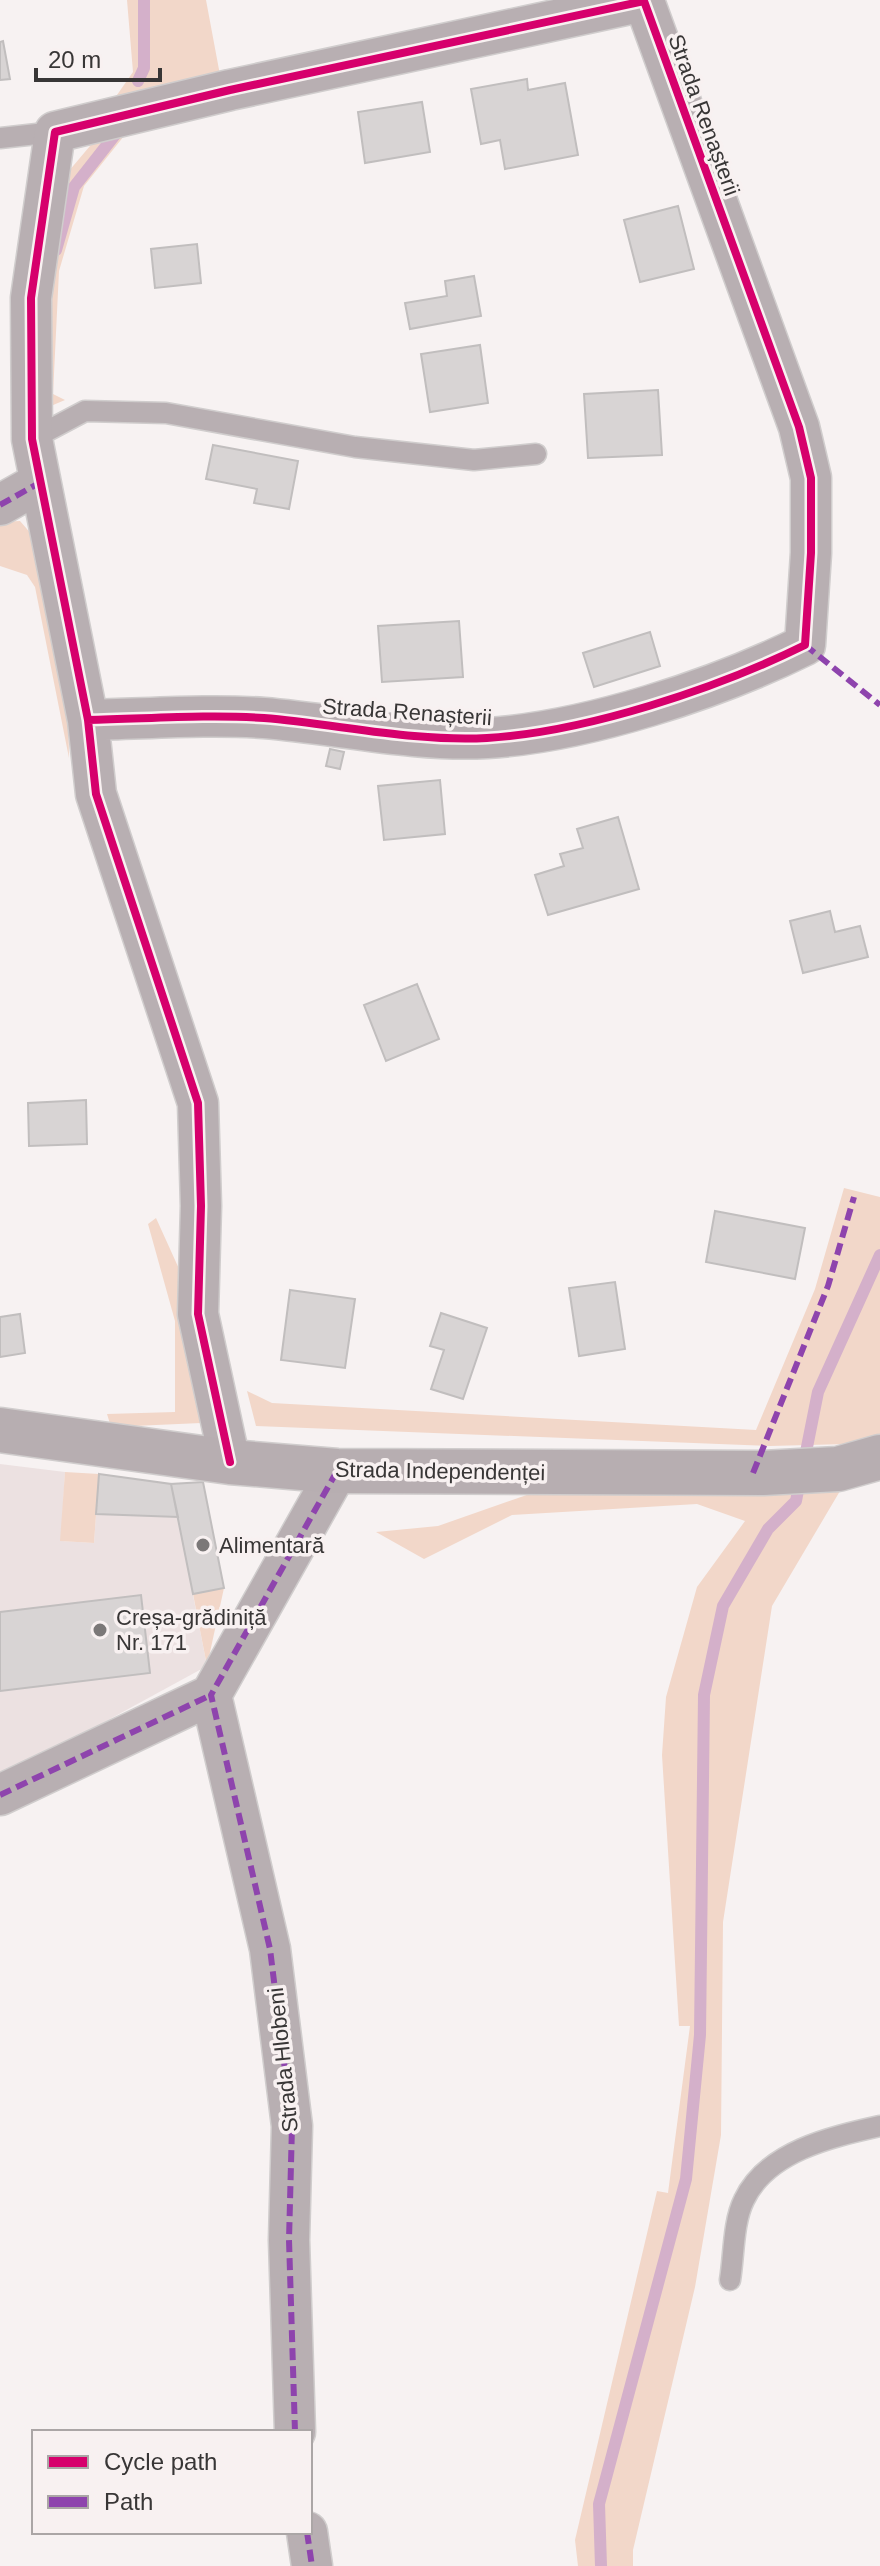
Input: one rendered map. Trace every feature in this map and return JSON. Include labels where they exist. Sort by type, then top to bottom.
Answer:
[{"type":"main road","name":"Strada Independenței","points":[[0,1430],[230,1462],[337,1471],[763,1473],[838,1469],[880,1457]]},
{"type":"street","name":"Strada Renașterii","points":[[55,132],[230,90],[644,1],[799,427],[811,478],[811,553],[805,645],[753,671],[562,731],[484,738],[368,731],[262,718],[88,720]]},
{"type":"street","points":[[55,132],[31,298],[32,439],[88,720],[96,794],[198,1103],[201,1206],[198,1314],[230,1462]]},
{"type":"street","points":[[0,505],[39,483]]},
{"type":"street","points":[[0,1795],[211,1695],[337,1471]]},
{"type":"street","name":"Strada Hlobeni","points":[[211,1695],[270,1949],[292,2126],[289,2240],[295,2430]]},
{"type":"street","points":[[307,2534],[312,2566]]},
{"type":"lane","name":"Strada Renașterii","points":[[0,138],[55,132]]},
{"type":"lane","points":[[32,439],[85,411],[166,413],[355,447],[474,460],[536,454]]},
{"type":"lane","points":[[730,2280],[742,2202],[762,2171],[829,2137],[880,2126]]},
{"type":"shaded area","points":[[127,0],[206,0],[220,75],[110,105],[133,72]]},
{"type":"shaded area","points":[[128,131],[84,186],[59,271],[53,394],[65,400],[39,411],[63,178],[95,140]]},
{"type":"shaded area","points":[[20,521],[33,536],[68,709],[69,758],[35,587],[27,575],[0,566],[0,522]]},
{"type":"shaded area","points":[[844,1188],[880,1197],[880,1435],[847,1444],[770,1446],[256,1426],[247,1391],[272,1403],[756,1430],[815,1289]]},
{"type":"shaded area","points":[[156,1218],[180,1271],[201,1423],[111,1427],[107,1414],[175,1412],[175,1321],[148,1224]]},
{"type":"shaded area","name":"Creșa-grădiniță Nr. 171","points":[[0,1464],[65,1472],[61,1541],[94,1543],[99,1474],[171,1484],[207,1666],[0,1779]]},
{"type":"shaded area","points":[[65,1472],[99,1474],[94,1543],[60,1541]]},
{"type":"shaded area","points":[[544,1489],[840,1491],[772,1606],[723,1922],[721,2135],[695,2287],[633,2550],[633,2566],[578,2566],[575,2540],[657,2191],[668,2193],[690,2026],[679,2026],[662,1755],[666,1697],[697,1587],[745,1521],[697,1504],[512,1515],[424,1559],[376,1532],[438,1526]]},
{"type":"shaded area","points":[[224,1588],[207,1666],[193,1594]]},
{"type":"building","points":[[3,41],[10,79],[0,80],[0,42]]},
{"type":"building","points":[[527,79],[528,90],[565,83],[578,155],[505,169],[500,140],[481,144],[471,89]]},
{"type":"building","points":[[422,102],[430,152],[365,163],[358,112]]},
{"type":"building","points":[[678,206],[694,269],[640,282],[624,220]]},
{"type":"building","points":[[197,244],[201,283],[155,288],[151,249]]},
{"type":"building","points":[[474,276],[481,316],[410,329],[405,303],[447,296],[445,281]]},
{"type":"building","points":[[480,345],[488,403],[430,412],[421,354]]},
{"type":"building","points":[[658,390],[662,455],[588,458],[584,394]]},
{"type":"building","points":[[213,445],[298,461],[289,509],[254,503],[257,489],[206,479]]},
{"type":"building","points":[[459,621],[463,677],[382,682],[378,626]]},
{"type":"building","points":[[650,632],[660,666],[594,687],[583,653]]},
{"type":"building","points":[[330,749],[344,752],[340,769],[326,766]]},
{"type":"building","points":[[440,780],[445,834],[384,840],[378,786]]},
{"type":"building","points":[[618,817],[639,889],[548,915],[535,875],[564,866],[560,854],[583,848],[577,829]]},
{"type":"building","points":[[830,911],[835,932],[860,926],[868,957],[803,973],[790,921]]},
{"type":"building","points":[[417,984],[439,1039],[386,1061],[364,1005]]},
{"type":"building","points":[[86,1100],[87,1144],[29,1146],[28,1103]]},
{"type":"building","points":[[715,1211],[805,1228],[795,1279],[706,1262]]},
{"type":"building","points":[[615,1282],[625,1349],[579,1356],[569,1288]]},
{"type":"building","points":[[290,1290],[355,1299],[345,1368],[281,1360]]},
{"type":"building","points":[[441,1313],[487,1328],[463,1399],[431,1389],[444,1350],[430,1346]]},
{"type":"building","points":[[20,1314],[25,1353],[0,1357],[0,1317]]},
{"type":"building","points":[[99,1474],[171,1484],[178,1517],[96,1514]]},
{"type":"building","points":[[203,1482],[224,1588],[193,1594],[171,1484]]},
{"type":"building","points":[[141,1595],[150,1673],[0,1691],[0,1612]]},
{"type":"waterway","points":[[138,81],[144,68],[144,0]]},
{"type":"waterway","points":[[56,250],[74,187],[118,131]]},
{"type":"waterway","points":[[804,1462],[818,1392],[880,1255]]},
{"type":"waterway","points":[[601,2566],[599,2504],[686,2179],[700,2035],[704,1695],[723,1606],[768,1529],[796,1501],[800,1480]]},
{"type":"marked path","points":[[0,505],[39,483]]},
{"type":"marked path","points":[[805,645],[880,705]]},
{"type":"marked path","points":[[753,1473],[828,1286],[854,1197]]},
{"type":"marked path","points":[[295,2430],[289,2240],[292,2126],[270,1949],[211,1695],[337,1471]]},
{"type":"marked path","points":[[0,1795],[211,1695]]},
{"type":"marked path","points":[[307,2534],[312,2566]]},
{"type":"cycle path","points":[[88,720],[242,717],[431,737],[487,738],[566,727],[650,706],[732,677],[805,645],[811,553],[811,478],[799,427],[644,1],[230,90],[55,132],[31,298],[32,439],[88,720],[96,794],[198,1103],[201,1206],[198,1314],[230,1462]]},
{"type":"place","name":"Alimentară","points":[[203,1545]]},
{"type":"place","name":"Creșa-grădiniță Nr. 171","points":[[100,1630]]}]
